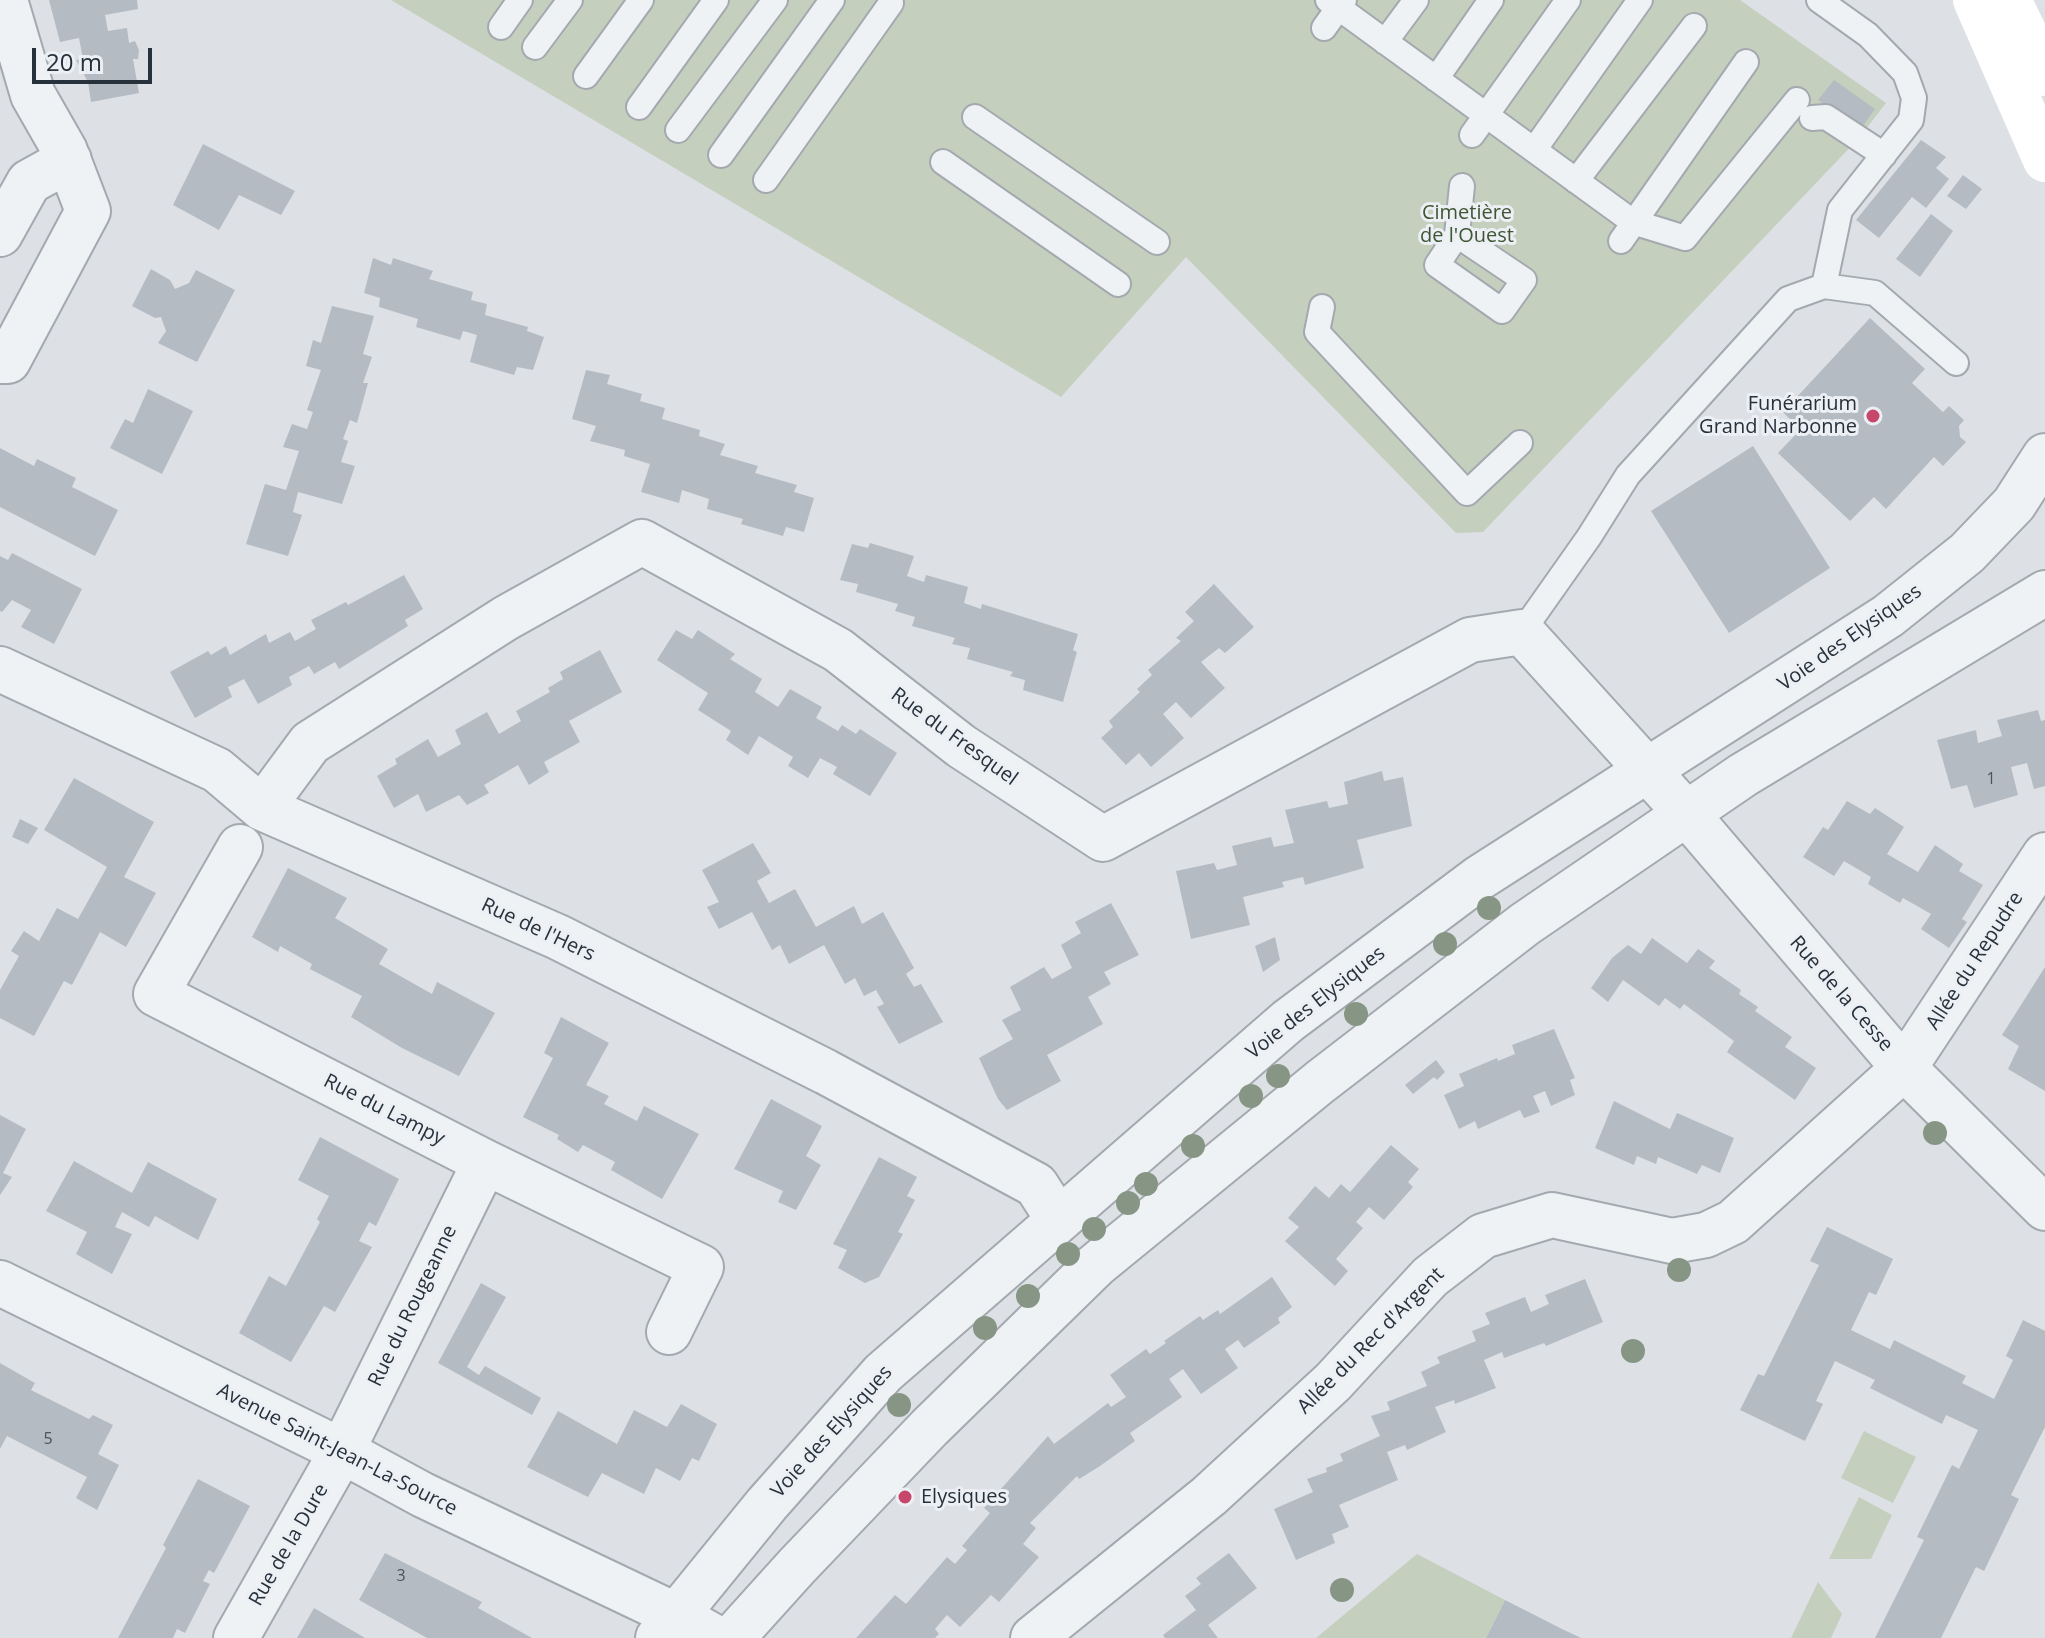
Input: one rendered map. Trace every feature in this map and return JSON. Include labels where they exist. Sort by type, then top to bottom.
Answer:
[{"type":"main road","points":[[1975,0],[2045,160]]},
{"type":"main road","points":[[2009,0],[2045,74]]},
{"type":"street","points":[[0,361],[8,361],[88,211],[69,160],[33,95],[5,0]]},
{"type":"street","points":[[0,234],[29,182],[69,160]]},
{"type":"street","name":"Voie des Elysiques","points":[[666,1626],[883,1373],[1288,1021],[1479,878],[1757,702],[1900,607],[1967,553],[2014,504],[2045,456]]},
{"type":"street","name":"Rue du Fresquel","points":[[262,808],[310,743],[506,618],[642,542],[838,650],[961,746],[1103,839],[1470,640],[1522,632]]},
{"type":"street","points":[[732,1638],[930,1427],[1096,1265],[1320,1082],[1525,924],[1686,813],[1743,775],[2045,593]]},
{"type":"street","points":[[1522,632],[1647,770]]},
{"type":"street","name":"Rue de l'Hers","points":[[0,669],[217,770],[262,808],[558,937],[826,1072],[1036,1185],[1058,1219]]},
{"type":"street","name":"Rue de la Cesse","points":[[1647,770],[1904,1068],[2045,1208]]},
{"type":"street","name":"Rue du Lampy","points":[[240,847],[156,994],[485,1162],[701,1267],[669,1332]]},
{"type":"street","name":"Allée du Repudre","points":[[1904,1068],[2045,855]]},
{"type":"street","name":"Allée du Rec d'Argent","points":[[1033,1638],[1209,1496],[1333,1382],[1430,1277],[1483,1236],[1552,1215],[1672,1241],[1706,1235],[1733,1222],[1904,1068]]},
{"type":"street","name":"Rue du Rougeanne","points":[[342,1451],[485,1162]]},
{"type":"street","name":"Avenue Saint-Jean-La-Source","points":[[0,1283],[342,1451],[666,1626],[716,1638]]},
{"type":"street","name":"Rue de la Dure","points":[[236,1638],[342,1451]]},
{"type":"lane","points":[[501,27],[520,0]]},
{"type":"lane","points":[[535,47],[570,0]]},
{"type":"lane","points":[[586,76],[641,0]]},
{"type":"lane","points":[[639,107],[716,0]]},
{"type":"lane","points":[[678,130],[775,0]]},
{"type":"lane","points":[[721,155],[832,0]]},
{"type":"lane","points":[[1385,42],[1416,0]]},
{"type":"lane","points":[[1436,79],[1491,0]]},
{"type":"lane","points":[[1479,125],[1568,0]]},
{"type":"lane","points":[[1534,150],[1640,0]]},
{"type":"lane","points":[[1819,0],[1868,35],[1905,73],[1914,98],[1911,120],[1840,210],[1824,286]]},
{"type":"lane","points":[[766,180],[891,3]]},
{"type":"lane","points":[[1324,28],[1337,3],[1436,79],[1479,125],[1534,150],[1576,181],[1627,232],[1685,238],[1804,109],[1826,117],[1884,155]]},
{"type":"lane","points":[[1576,181],[1694,26]]},
{"type":"lane","points":[[1627,232],[1746,62]]},
{"type":"lane","points":[[975,117],[1157,242]]},
{"type":"lane","points":[[943,162],[1118,284]]},
{"type":"lane","points":[[1457,235],[1462,186]]},
{"type":"lane","points":[[1522,632],[1628,475],[1788,299],[1824,286],[1875,293],[1956,363]]},
{"type":"lane","points":[[1322,307],[1317,332],[1467,493],[1520,443]]},
{"type":"green space","name":"Cimetière de l'Ouest","points":[[391,0],[1740,0],[1886,103],[1859,138],[1483,532],[1456,533],[1186,257],[1061,397]]},
{"type":"green space","points":[[1864,1431],[1916,1457],[1893,1503],[1841,1478]]},
{"type":"green space","points":[[1859,1497],[1892,1515],[1871,1559],[1829,1559]]},
{"type":"green space","points":[[1417,1554],[1505,1600],[1486,1638],[1316,1638]]},
{"type":"green space","points":[[1818,1582],[1842,1614],[1831,1638],[1791,1638]]},
{"type":"building","points":[[49,0],[137,0],[138,9],[105,15],[108,31],[127,28],[129,43],[135,41],[139,50],[138,59],[133,59],[139,93],[91,102],[88,82],[76,60],[83,59],[79,38],[60,42]]},
{"type":"building","points":[[1834,80],[1875,109],[1860,130],[1818,100]]},
{"type":"building","points":[[1921,140],[1946,157],[1936,168],[1949,179],[1926,208],[1912,197],[1879,238],[1856,220]]},
{"type":"building","points":[[203,144],[295,191],[281,215],[239,195],[219,230],[173,205]]},
{"type":"building","points":[[1963,175],[1982,189],[1966,209],[1947,196]]},
{"type":"building","points":[[1931,214],[1953,231],[1920,277],[1896,259]]},
{"type":"building","points":[[373,258],[391,265],[393,258],[433,271],[429,279],[473,292],[471,300],[487,304],[485,315],[528,327],[527,331],[544,337],[533,370],[517,367],[514,375],[470,362],[477,335],[463,331],[460,340],[416,327],[418,319],[379,307],[380,298],[364,293]]},
{"type":"building","points":[[151,269],[170,280],[175,289],[189,283],[196,270],[235,290],[197,362],[158,343],[166,331],[161,317],[155,318],[132,306]]},
{"type":"building","points":[[332,306],[374,316],[363,354],[372,357],[363,383],[368,383],[357,423],[350,420],[343,439],[348,441],[341,462],[355,466],[342,504],[298,492],[293,512],[302,515],[288,556],[246,544],[265,484],[286,490],[299,451],[283,447],[292,424],[307,429],[313,412],[307,410],[321,370],[306,366],[313,340],[321,343]]},
{"type":"building","name":"Funérarium Grand Narbonne","points":[[1870,318],[1925,369],[1912,383],[1943,412],[1949,406],[1964,420],[1959,426],[1960,437],[1966,442],[1943,466],[1934,457],[1886,509],[1874,497],[1850,521],[1778,453],[1800,430],[1783,412]]},
{"type":"building","points":[[586,370],[610,375],[607,384],[642,394],[640,401],[665,408],[662,419],[700,430],[699,436],[725,444],[720,455],[758,466],[755,473],[797,485],[794,492],[814,498],[804,532],[786,527],[783,536],[741,524],[743,519],[707,509],[709,499],[682,490],[679,503],[641,492],[650,464],[624,456],[625,450],[590,441],[596,426],[572,419]]},
{"type":"building","points":[[148,389],[193,411],[162,474],[110,448],[125,419],[133,423]]},
{"type":"building","points":[[1753,446],[1830,568],[1729,633],[1651,511]]},
{"type":"building","points":[[0,448],[34,466],[37,459],[76,478],[72,487],[118,510],[95,556],[0,507]]},
{"type":"building","points":[[870,543],[914,556],[907,576],[924,582],[926,575],[968,587],[964,603],[981,609],[982,604],[1078,634],[1073,650],[1077,652],[1063,702],[1023,690],[1025,680],[1010,676],[1013,672],[967,659],[970,648],[952,644],[955,638],[912,626],[915,617],[895,611],[898,604],[856,592],[858,584],[840,580],[852,544],[868,548]]},
{"type":"building","points":[[12,553],[82,589],[54,644],[21,627],[31,610],[12,600],[0,611],[0,556],[8,560]]},
{"type":"building","points":[[404,575],[423,609],[405,620],[408,626],[339,669],[335,662],[314,674],[309,666],[289,677],[292,685],[258,704],[244,679],[228,687],[232,697],[195,718],[170,672],[208,651],[211,655],[226,646],[230,655],[266,634],[269,643],[290,632],[295,641],[316,629],[311,620],[346,602],[348,605]]},
{"type":"building","points":[[1214,584],[1254,627],[1225,653],[1219,648],[1201,662],[1225,688],[1191,718],[1176,702],[1163,714],[1184,738],[1151,767],[1139,753],[1126,765],[1101,738],[1113,727],[1109,721],[1140,692],[1137,689],[1152,675],[1148,670],[1181,641],[1176,638],[1194,621],[1185,612]]},
{"type":"building","points":[[676,630],[692,639],[698,630],[735,654],[730,659],[762,679],[755,692],[778,707],[790,689],[822,707],[816,718],[838,731],[842,725],[856,734],[860,729],[897,753],[870,796],[833,774],[837,767],[820,758],[808,778],[788,766],[793,757],[759,736],[748,755],[726,740],[731,731],[698,710],[708,693],[657,660]]},
{"type":"building","points":[[600,650],[622,692],[569,721],[580,742],[544,762],[549,772],[529,785],[518,765],[484,785],[489,793],[467,805],[459,795],[426,812],[418,794],[394,808],[377,776],[397,764],[395,759],[428,739],[438,757],[461,744],[455,730],[487,712],[499,734],[521,721],[516,711],[550,692],[548,688],[563,679],[560,672]]},
{"type":"building","points":[[2038,710],[2041,721],[2045,720],[2045,786],[2034,789],[2027,763],[2011,767],[2018,795],[1974,808],[1967,785],[1951,789],[1937,740],[1976,730],[1978,743],[2002,736],[1997,720]]},
{"type":"building","points":[[1382,771],[1384,781],[1403,777],[1412,826],[1357,840],[1364,868],[1305,885],[1303,877],[1282,882],[1284,887],[1243,897],[1250,925],[1191,939],[1176,871],[1214,863],[1217,870],[1237,865],[1232,846],[1271,837],[1274,847],[1294,843],[1285,810],[1327,801],[1329,808],[1348,804],[1344,782]]},
{"type":"building","points":[[74,778],[154,822],[124,877],[156,893],[126,947],[100,932],[72,985],[64,981],[34,1036],[0,1018],[0,990],[19,956],[11,951],[24,931],[39,941],[57,908],[78,919],[107,867],[44,830]]},
{"type":"building","points":[[1847,801],[1870,814],[1875,808],[1904,827],[1887,854],[1918,872],[1935,845],[1963,864],[1959,871],[1983,885],[1962,919],[1967,922],[1949,948],[1921,929],[1931,914],[1903,898],[1900,903],[1868,884],[1871,877],[1844,861],[1834,876],[1803,857],[1823,827],[1828,830]]},
{"type":"building","points":[[20,819],[38,828],[28,844],[12,837]]},
{"type":"building","points":[[753,843],[771,873],[757,881],[769,903],[795,889],[816,927],[854,906],[862,924],[883,912],[914,968],[906,974],[914,987],[921,984],[943,1022],[899,1044],[877,1007],[884,1004],[876,990],[864,996],[855,978],[845,984],[824,945],[789,964],[780,945],[772,950],[752,912],[719,929],[707,907],[719,902],[702,870]]},
{"type":"building","points":[[288,868],[347,898],[335,918],[388,949],[379,964],[432,994],[437,982],[495,1013],[459,1076],[402,1048],[351,1017],[362,996],[310,969],[312,964],[280,946],[278,952],[252,937]]},
{"type":"building","points":[[1111,903],[1139,955],[1104,972],[1111,984],[1088,997],[1103,1024],[1047,1055],[1061,1081],[1007,1110],[998,1099],[979,1058],[1013,1039],[1002,1020],[1021,1010],[1010,987],[1044,967],[1052,979],[1072,968],[1061,945],[1081,933],[1075,922]]},
{"type":"building","points":[[1275,937],[1280,960],[1263,972],[1255,946]]},
{"type":"building","points":[[1652,938],[1687,963],[1698,949],[1715,961],[1709,968],[1741,990],[1739,994],[1758,1007],[1755,1011],[1792,1037],[1785,1047],[1816,1068],[1795,1100],[1727,1052],[1734,1041],[1684,1004],[1680,1009],[1665,998],[1659,1006],[1623,980],[1608,1002],[1591,988],[1612,958],[1628,945],[1641,954]]},
{"type":"building","points":[[2045,967],[2045,1091],[2008,1069],[2019,1046],[2002,1035]]},
{"type":"building","points":[[561,1017],[609,1043],[586,1085],[609,1096],[604,1104],[637,1121],[644,1106],[699,1134],[662,1199],[611,1170],[615,1162],[583,1145],[578,1152],[557,1139],[559,1135],[523,1117],[553,1058],[544,1053]]},
{"type":"building","points":[[1554,1029],[1575,1078],[1570,1080],[1575,1095],[1551,1106],[1545,1091],[1533,1096],[1540,1112],[1524,1118],[1520,1110],[1478,1129],[1475,1121],[1459,1129],[1444,1095],[1464,1086],[1459,1074],[1515,1054],[1512,1045]]},
{"type":"building","points":[[1436,1060],[1445,1072],[1413,1094],[1405,1085]]},
{"type":"building","points":[[771,1099],[822,1126],[806,1156],[821,1165],[796,1210],[778,1202],[783,1191],[734,1169]]},
{"type":"building","points":[[1614,1101],[1670,1129],[1677,1113],[1734,1138],[1720,1173],[1702,1165],[1697,1174],[1658,1157],[1656,1164],[1637,1156],[1634,1165],[1595,1148]]},
{"type":"building","points":[[0,1115],[26,1129],[3,1173],[12,1177],[0,1195]]},
{"type":"building","points":[[320,1137],[399,1179],[376,1226],[369,1222],[359,1241],[372,1247],[335,1312],[324,1306],[291,1362],[239,1333],[269,1276],[286,1286],[320,1222],[317,1219],[329,1196],[298,1180]]},
{"type":"building","points":[[1391,1145],[1419,1169],[1408,1182],[1413,1187],[1384,1220],[1369,1207],[1356,1222],[1363,1228],[1336,1259],[1348,1271],[1335,1286],[1285,1241],[1299,1227],[1288,1218],[1315,1186],[1329,1198],[1341,1184],[1350,1192]]},
{"type":"building","points":[[879,1157],[917,1177],[907,1196],[915,1200],[898,1232],[903,1234],[879,1277],[865,1283],[838,1268],[847,1250],[833,1244]]},
{"type":"building","points":[[74,1161],[132,1193],[148,1162],[217,1199],[198,1240],[155,1216],[149,1227],[122,1212],[115,1227],[132,1234],[112,1274],[76,1254],[87,1232],[46,1211]]},
{"type":"building","points":[[1827,1227],[1893,1259],[1876,1295],[1869,1292],[1851,1330],[1890,1349],[1894,1340],[1966,1376],[1962,1383],[1994,1399],[2013,1360],[2006,1356],[2023,1320],[2045,1331],[2045,1427],[2011,1495],[2019,1499],[1984,1571],[1976,1567],[1941,1638],[1875,1638],[1924,1540],[1917,1537],[1952,1465],[1959,1469],[1978,1430],[1946,1415],[1942,1424],[1870,1388],[1875,1380],[1835,1361],[1816,1401],[1823,1404],[1805,1441],[1740,1410],[1758,1374],[1764,1376],[1819,1265],[1810,1261]]},
{"type":"building","points":[[1272,1277],[1292,1307],[1278,1318],[1280,1323],[1244,1348],[1238,1340],[1225,1349],[1238,1368],[1201,1394],[1183,1369],[1169,1379],[1182,1397],[1130,1433],[1135,1441],[1079,1479],[1077,1476],[1030,1523],[1036,1528],[1023,1544],[1039,1557],[999,1602],[991,1595],[960,1627],[947,1615],[935,1629],[939,1634],[935,1638],[856,1638],[895,1595],[906,1604],[947,1557],[955,1564],[967,1550],[962,1546],[990,1513],[984,1508],[1048,1436],[1054,1444],[1108,1403],[1111,1407],[1126,1397],[1110,1375],[1146,1349],[1150,1354],[1200,1316],[1203,1320],[1218,1310],[1220,1314]]},
{"type":"building","points":[[1585,1279],[1603,1322],[1546,1346],[1544,1343],[1504,1358],[1502,1352],[1484,1360],[1496,1388],[1455,1404],[1454,1400],[1435,1407],[1446,1432],[1407,1450],[1405,1445],[1387,1452],[1398,1480],[1339,1505],[1349,1527],[1332,1534],[1335,1543],[1296,1560],[1274,1509],[1313,1492],[1307,1479],[1327,1472],[1326,1468],[1343,1461],[1340,1454],[1380,1436],[1371,1416],[1390,1410],[1387,1402],[1427,1386],[1421,1372],[1440,1363],[1437,1357],[1476,1341],[1472,1331],[1490,1324],[1485,1313],[1525,1297],[1531,1312],[1549,1304],[1545,1295]]},
{"type":"building","points":[[481,1283],[506,1297],[467,1367],[479,1375],[485,1366],[541,1398],[532,1415],[438,1363]]},
{"type":"building","points":[[0,1363],[35,1383],[31,1390],[89,1419],[93,1415],[113,1425],[98,1454],[119,1465],[97,1510],[76,1498],[87,1477],[7,1436],[0,1449]]},
{"type":"building","points":[[681,1404],[717,1424],[699,1461],[692,1458],[680,1481],[656,1468],[644,1494],[602,1473],[588,1497],[527,1467],[558,1411],[617,1444],[634,1410],[667,1427]]},
{"type":"building","points":[[198,1479],[250,1506],[214,1573],[209,1570],[203,1581],[210,1584],[185,1633],[177,1629],[173,1638],[118,1638],[166,1548],[163,1545]]},
{"type":"building","points":[[385,1553],[482,1602],[478,1608],[532,1638],[427,1638],[359,1600]]},
{"type":"building","points":[[1229,1553],[1257,1588],[1208,1625],[1218,1638],[1165,1638],[1163,1635],[1196,1610],[1185,1596],[1201,1584],[1196,1578]]},
{"type":"building","points":[[1505,1600],[1562,1629],[1581,1638],[1486,1638]]},
{"type":"building","points":[[314,1608],[365,1638],[297,1638]]},
{"type":"place","name":"Funérarium Grand Narbonne","points":[[1873,416]]},
{"type":"place","name":"Elysiques","points":[[905,1497]]}]
